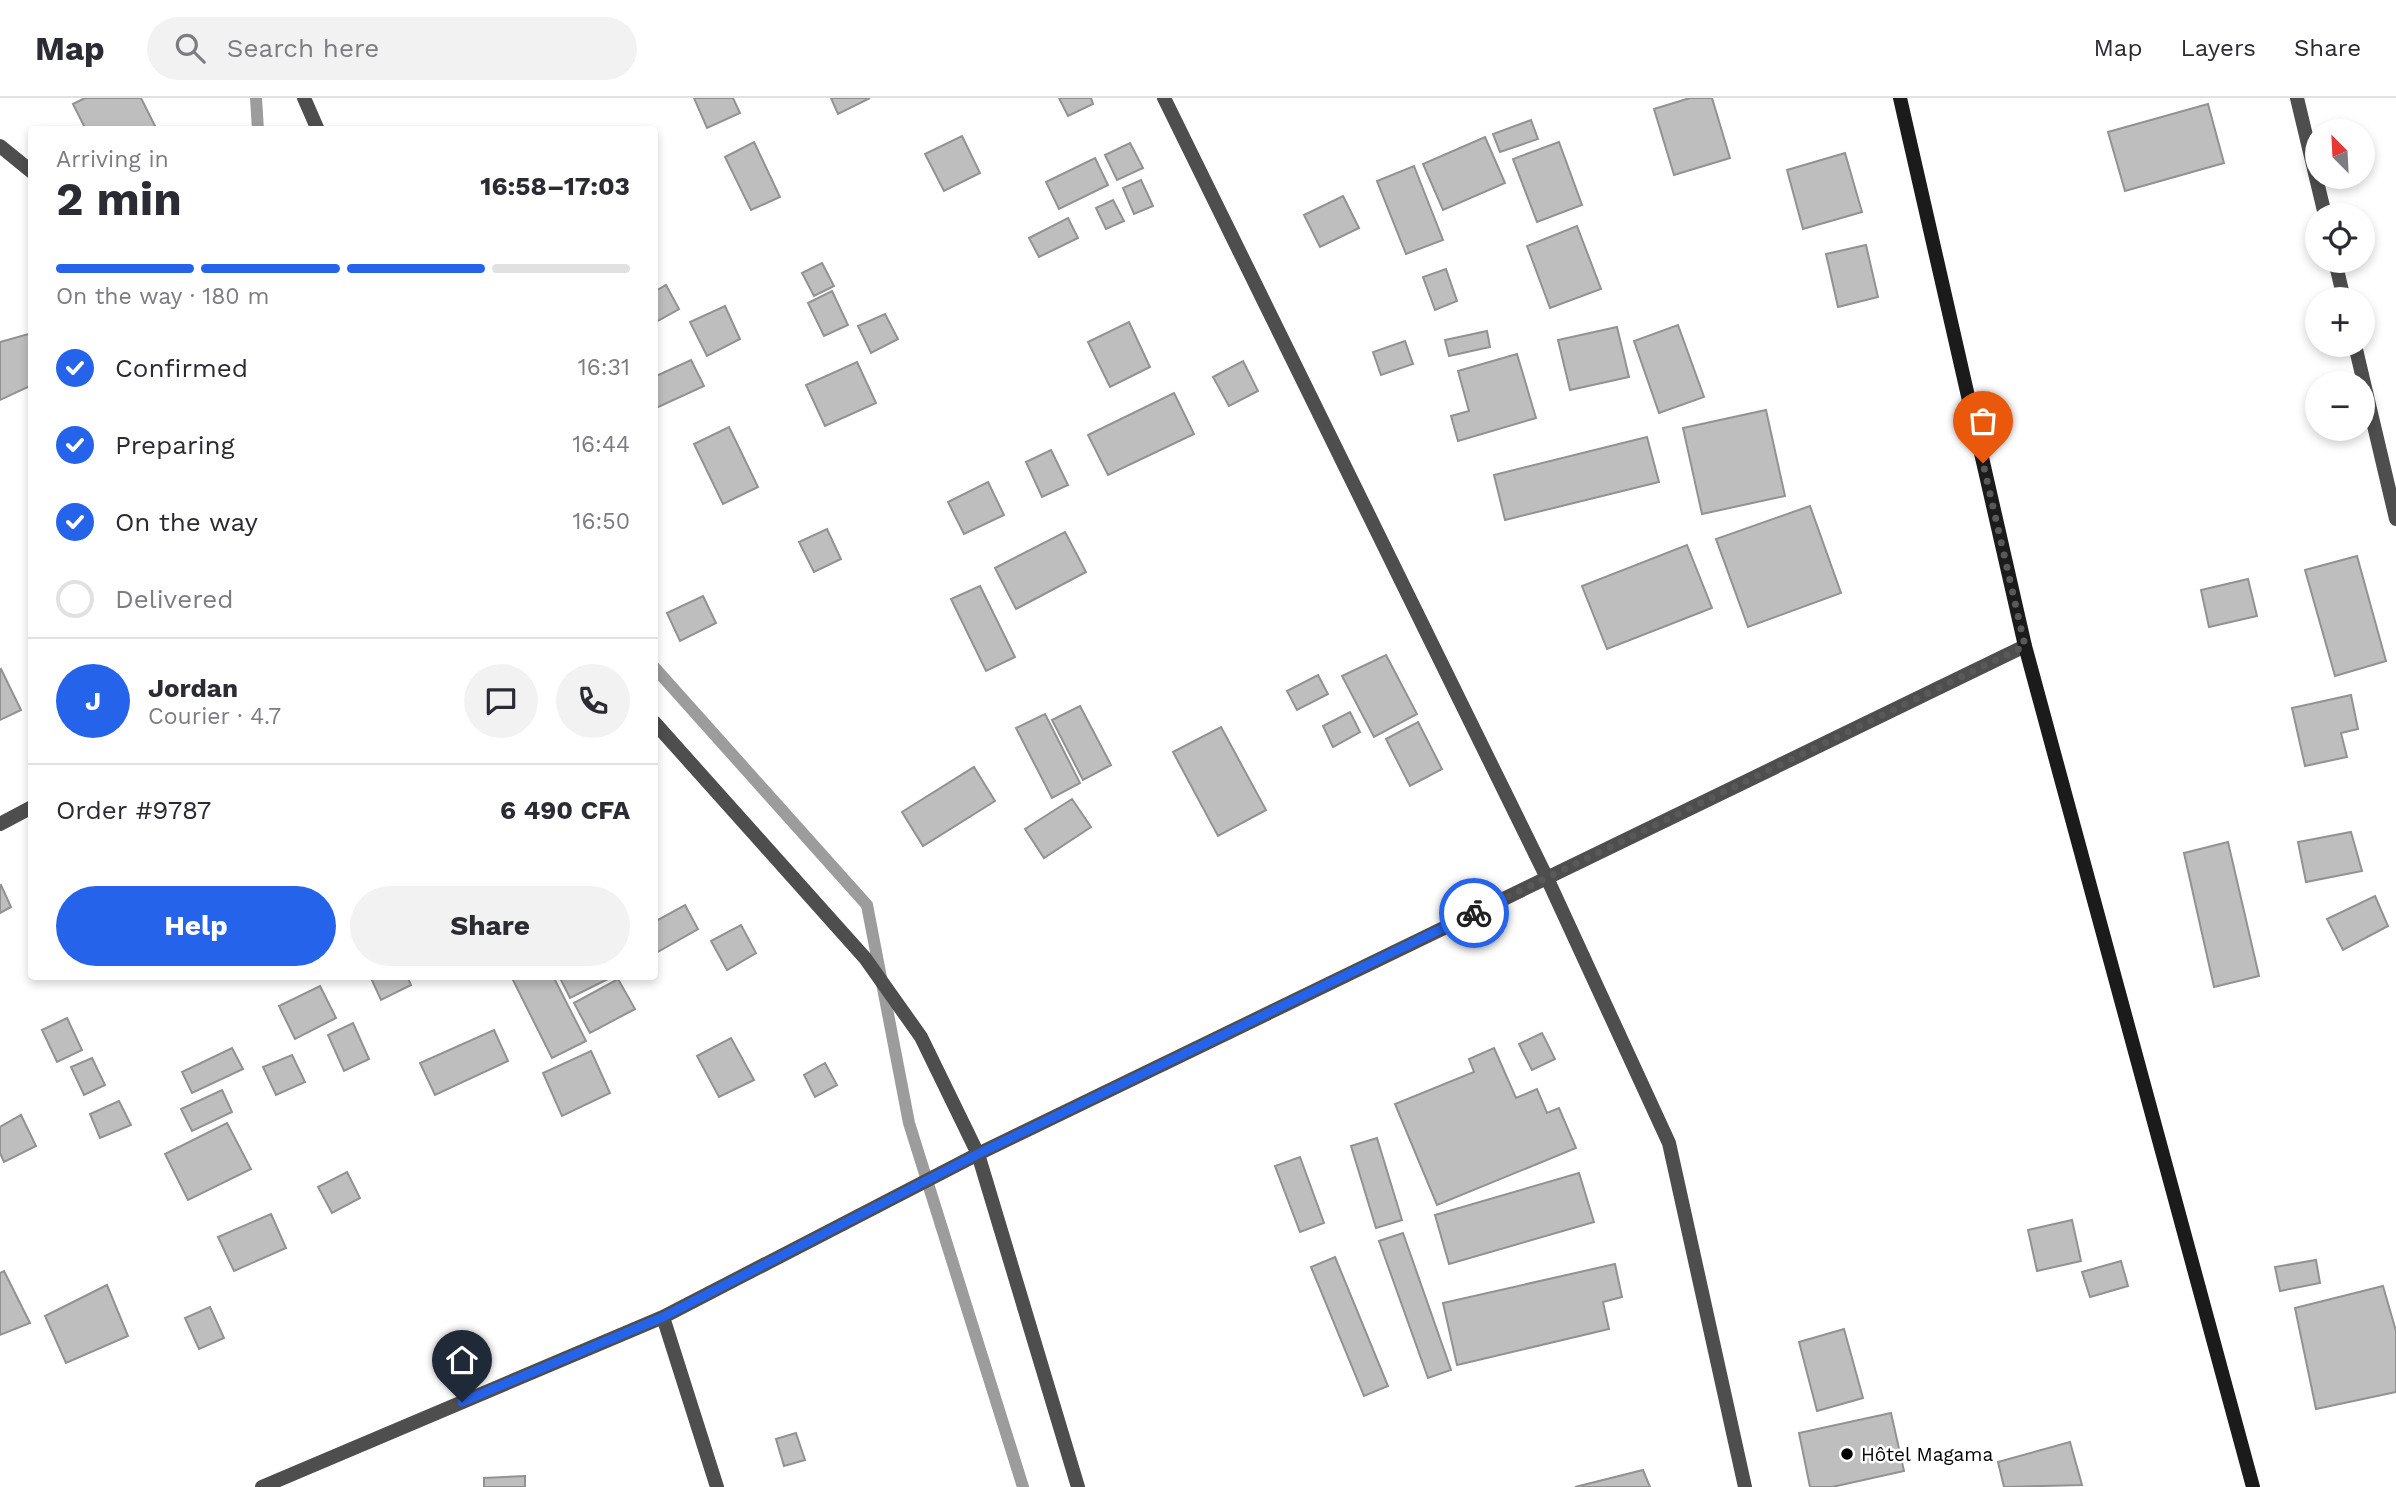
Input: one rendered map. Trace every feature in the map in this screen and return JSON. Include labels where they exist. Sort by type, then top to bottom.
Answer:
[{"type":"street","points":[[304,98],[316,126]]},
{"type":"street","points":[[1164,98],[1547,878],[1669,1143],[1745,1487]]},
{"type":"street","points":[[1900,98],[2025,646],[2253,1487]]},
{"type":"street","points":[[2297,98],[2322,203]]},
{"type":"street","points":[[0,146],[28,169]]},
{"type":"street","points":[[2358,357],[2396,519]]},
{"type":"street","points":[[262,1487],[663,1317],[978,1154],[2025,646]]},
{"type":"street","points":[[658,726],[865,958],[921,1037],[978,1154],[1078,1487]]},
{"type":"street","points":[[0,824],[28,809]]},
{"type":"street","points":[[663,1317],[717,1487]]},
{"type":"building","points":[[85,98],[141,98],[155,126],[84,126],[73,104]]},
{"type":"building","points":[[694,98],[733,98],[740,113],[707,128]]},
{"type":"building","points":[[831,98],[870,98],[838,114]]},
{"type":"building","points":[[1059,98],[1091,98],[1093,104],[1068,116]]},
{"type":"building","points":[[1690,98],[1712,98],[1730,158],[1674,175],[1654,109]]},
{"type":"building","points":[[2208,104],[2224,163],[2125,191],[2108,132]]},
{"type":"building","points":[[1531,120],[1538,139],[1500,152],[1493,134]]},
{"type":"building","points":[[962,136],[980,173],[944,191],[925,154]]},
{"type":"building","points":[[1485,137],[1505,183],[1443,210],[1423,164]]},
{"type":"building","points":[[754,142],[780,197],[751,210],[725,157]]},
{"type":"building","points":[[1559,142],[1582,205],[1537,222],[1513,159]]},
{"type":"building","points":[[1130,143],[1143,168],[1117,180],[1105,155]]},
{"type":"building","points":[[1845,153],[1862,212],[1803,229],[1787,170]]},
{"type":"building","points":[[1095,158],[1108,185],[1059,209],[1046,182]]},
{"type":"building","points":[[1414,166],[1443,240],[1406,254],[1377,181]]},
{"type":"building","points":[[1141,180],[1153,206],[1134,214],[1123,188]]},
{"type":"building","points":[[1343,196],[1359,228],[1320,247],[1304,215]]},
{"type":"building","points":[[1113,200],[1124,221],[1106,229],[1096,208]]},
{"type":"building","points":[[1068,218],[1078,238],[1039,257],[1029,238]]},
{"type":"building","points":[[1577,226],[1601,289],[1550,308],[1527,246]]},
{"type":"building","points":[[1866,245],[1878,297],[1838,307],[1826,254]]},
{"type":"building","points":[[822,263],[834,286],[814,296],[802,273]]},
{"type":"building","points":[[1446,269],[1457,301],[1435,310],[1423,277]]},
{"type":"building","points":[[666,285],[679,309],[658,321],[658,290]]},
{"type":"building","points":[[832,291],[848,325],[824,336],[808,303]]},
{"type":"building","points":[[725,306],[740,339],[707,356],[690,322]]},
{"type":"building","points":[[885,314],[898,339],[871,353],[858,326]]},
{"type":"building","points":[[1129,322],[1150,367],[1110,387],[1088,342]]},
{"type":"building","points":[[1678,325],[1704,397],[1659,413],[1634,341]]},
{"type":"building","points":[[1617,327],[1629,377],[1570,390],[1558,340]]},
{"type":"building","points":[[1487,331],[1490,347],[1449,356],[1445,340]]},
{"type":"building","points":[[28,334],[28,387],[0,400],[0,342]]},
{"type":"building","points":[[1405,341],[1413,364],[1381,375],[1373,352]]},
{"type":"building","points":[[1517,354],[1536,418],[1458,441],[1451,416],[1469,411],[1458,371]]},
{"type":"building","points":[[691,360],[704,386],[658,407],[658,375]]},
{"type":"building","points":[[1243,361],[1258,391],[1229,406],[1213,377]]},
{"type":"building","points":[[857,362],[876,403],[825,426],[806,385]]},
{"type":"building","points":[[1174,393],[1194,434],[1108,475],[1088,435]]},
{"type":"building","points":[[1766,410],[1785,496],[1702,514],[1683,428]]},
{"type":"building","points":[[729,427],[758,487],[723,504],[694,444]]},
{"type":"building","points":[[1647,437],[1659,482],[1505,520],[1494,475]]},
{"type":"building","points":[[1051,450],[1068,485],[1042,497],[1026,462]]},
{"type":"building","points":[[988,482],[1004,515],[964,534],[948,502]]},
{"type":"building","points":[[1810,506],[1841,593],[1748,627],[1716,539]]},
{"type":"building","points":[[827,529],[841,559],[814,572],[799,542]]},
{"type":"building","points":[[1065,532],[1086,572],[1016,609],[995,568]]},
{"type":"building","points":[[1687,545],[1712,608],[1607,649],[1582,586]]},
{"type":"building","points":[[2357,556],[2386,661],[2335,676],[2305,570]]},
{"type":"building","points":[[2248,579],[2257,616],[2209,627],[2201,590]]},
{"type":"building","points":[[980,586],[1015,657],[986,671],[951,599]]},
{"type":"building","points":[[703,596],[716,623],[680,641],[667,613]]},
{"type":"building","points":[[1386,655],[1417,714],[1374,737],[1342,676]]},
{"type":"building","points":[[0,670],[21,710],[0,720]]},
{"type":"building","points":[[1318,675],[1328,694],[1297,710],[1287,691]]},
{"type":"building","points":[[2351,695],[2358,729],[2341,733],[2347,757],[2305,766],[2292,708]]},
{"type":"building","points":[[1080,706],[1111,765],[1083,780],[1052,720]]},
{"type":"building","points":[[1350,712],[1360,732],[1333,747],[1323,726]]},
{"type":"building","points":[[1045,714],[1080,783],[1052,798],[1016,728]]},
{"type":"building","points":[[1418,722],[1442,769],[1410,786],[1386,739]]},
{"type":"building","points":[[1221,727],[1266,810],[1218,836],[1173,752]]},
{"type":"building","points":[[974,767],[995,801],[923,846],[902,812]]},
{"type":"building","points":[[1072,799],[1091,827],[1044,858],[1025,829]]},
{"type":"building","points":[[2351,832],[2362,871],[2306,882],[2298,842]]},
{"type":"building","points":[[2228,842],[2259,976],[2214,987],[2184,853]]},
{"type":"building","points":[[0,886],[11,907],[0,913]]},
{"type":"building","points":[[2375,896],[2388,926],[2343,950],[2327,919]]},
{"type":"building","points":[[685,905],[698,929],[658,952],[658,920]]},
{"type":"building","points":[[741,925],[756,953],[727,970],[711,941]]},
{"type":"building","points":[[372,980],[409,980],[411,985],[381,1000]]},
{"type":"building","points":[[513,980],[555,980],[586,1041],[552,1058]]},
{"type":"building","points":[[561,980],[606,980],[570,998]]},
{"type":"building","points":[[619,980],[635,1009],[590,1033],[574,1003]]},
{"type":"building","points":[[320,986],[336,1018],[295,1039],[279,1006]]},
{"type":"building","points":[[67,1018],[82,1050],[57,1062],[42,1030]]},
{"type":"building","points":[[353,1023],[369,1059],[344,1071],[328,1035]]},
{"type":"building","points":[[494,1030],[508,1061],[435,1095],[420,1063]]},
{"type":"building","points":[[1542,1033],[1555,1059],[1532,1070],[1519,1044]]},
{"type":"building","points":[[731,1038],[754,1080],[719,1097],[697,1056]]},
{"type":"building","points":[[232,1048],[243,1069],[192,1093],[182,1072]]},
{"type":"building","points":[[1494,1048],[1516,1098],[1537,1089],[1547,1113],[1559,1108],[1576,1148],[1437,1205],[1395,1104],[1474,1072],[1469,1059]]},
{"type":"building","points":[[591,1051],[610,1093],[562,1116],[543,1073]]},
{"type":"building","points":[[292,1055],[305,1082],[276,1095],[263,1067]]},
{"type":"building","points":[[92,1058],[105,1085],[84,1095],[71,1067]]},
{"type":"building","points":[[825,1063],[837,1085],[815,1097],[804,1075]]},
{"type":"building","points":[[222,1090],[232,1112],[192,1131],[181,1109]]},
{"type":"building","points":[[119,1101],[131,1125],[100,1138],[90,1114]]},
{"type":"building","points":[[21,1115],[36,1146],[4,1162],[0,1153],[0,1127]]},
{"type":"building","points":[[227,1123],[251,1169],[188,1200],[165,1154]]},
{"type":"building","points":[[1377,1138],[1402,1220],[1376,1228],[1351,1146]]},
{"type":"building","points":[[1300,1157],[1324,1223],[1300,1232],[1275,1166]]},
{"type":"building","points":[[347,1172],[360,1198],[332,1213],[318,1187]]},
{"type":"building","points":[[1579,1173],[1594,1222],[1449,1264],[1435,1215]]},
{"type":"building","points":[[271,1214],[286,1248],[234,1271],[218,1237]]},
{"type":"building","points":[[2072,1220],[2081,1261],[2037,1271],[2028,1230]]},
{"type":"building","points":[[1403,1233],[1451,1370],[1428,1378],[1379,1241]]},
{"type":"building","points":[[1335,1257],[1388,1386],[1364,1396],[1311,1267]]},
{"type":"building","points":[[2316,1260],[2320,1283],[2280,1291],[2275,1267]]},
{"type":"building","points":[[2121,1261],[2128,1286],[2090,1297],[2082,1272]]},
{"type":"building","points":[[1615,1264],[1622,1297],[1603,1302],[1609,1329],[1457,1365],[1443,1303]]},
{"type":"building","points":[[4,1271],[30,1323],[0,1335],[0,1273]]},
{"type":"building","points":[[107,1285],[128,1336],[66,1363],[45,1316]]},
{"type":"building","points":[[2383,1286],[2396,1331],[2396,1392],[2316,1409],[2295,1308]]},
{"type":"building","points":[[210,1307],[224,1338],[199,1349],[185,1318]]},
{"type":"building","points":[[1844,1329],[1863,1398],[1817,1411],[1799,1342]]},
{"type":"building","points":[[1891,1413],[1904,1471],[1832,1487],[1810,1487],[1799,1433]]},
{"type":"building","points":[[796,1433],[805,1460],[784,1466],[776,1439]]},
{"type":"building","points":[[2070,1442],[2082,1485],[2004,1487],[1998,1462]]},
{"type":"building","points":[[1643,1470],[1650,1487],[1575,1487]]},
{"type":"building","points":[[525,1476],[525,1487],[484,1487],[484,1478]]},
{"type":"waterway","points":[[256,98],[258,126]]},
{"type":"waterway","points":[[658,671],[867,905],[909,1123],[1023,1487]]},
{"type":"way so far","points":[[1474,913],[2025,646],[1983,463]]},
{"type":"place","name":"Hôtel Magama","points":[[1847,1454]]},
{"type":"route","points":[[462,1402],[663,1317],[978,1154],[1474,913]]}]
